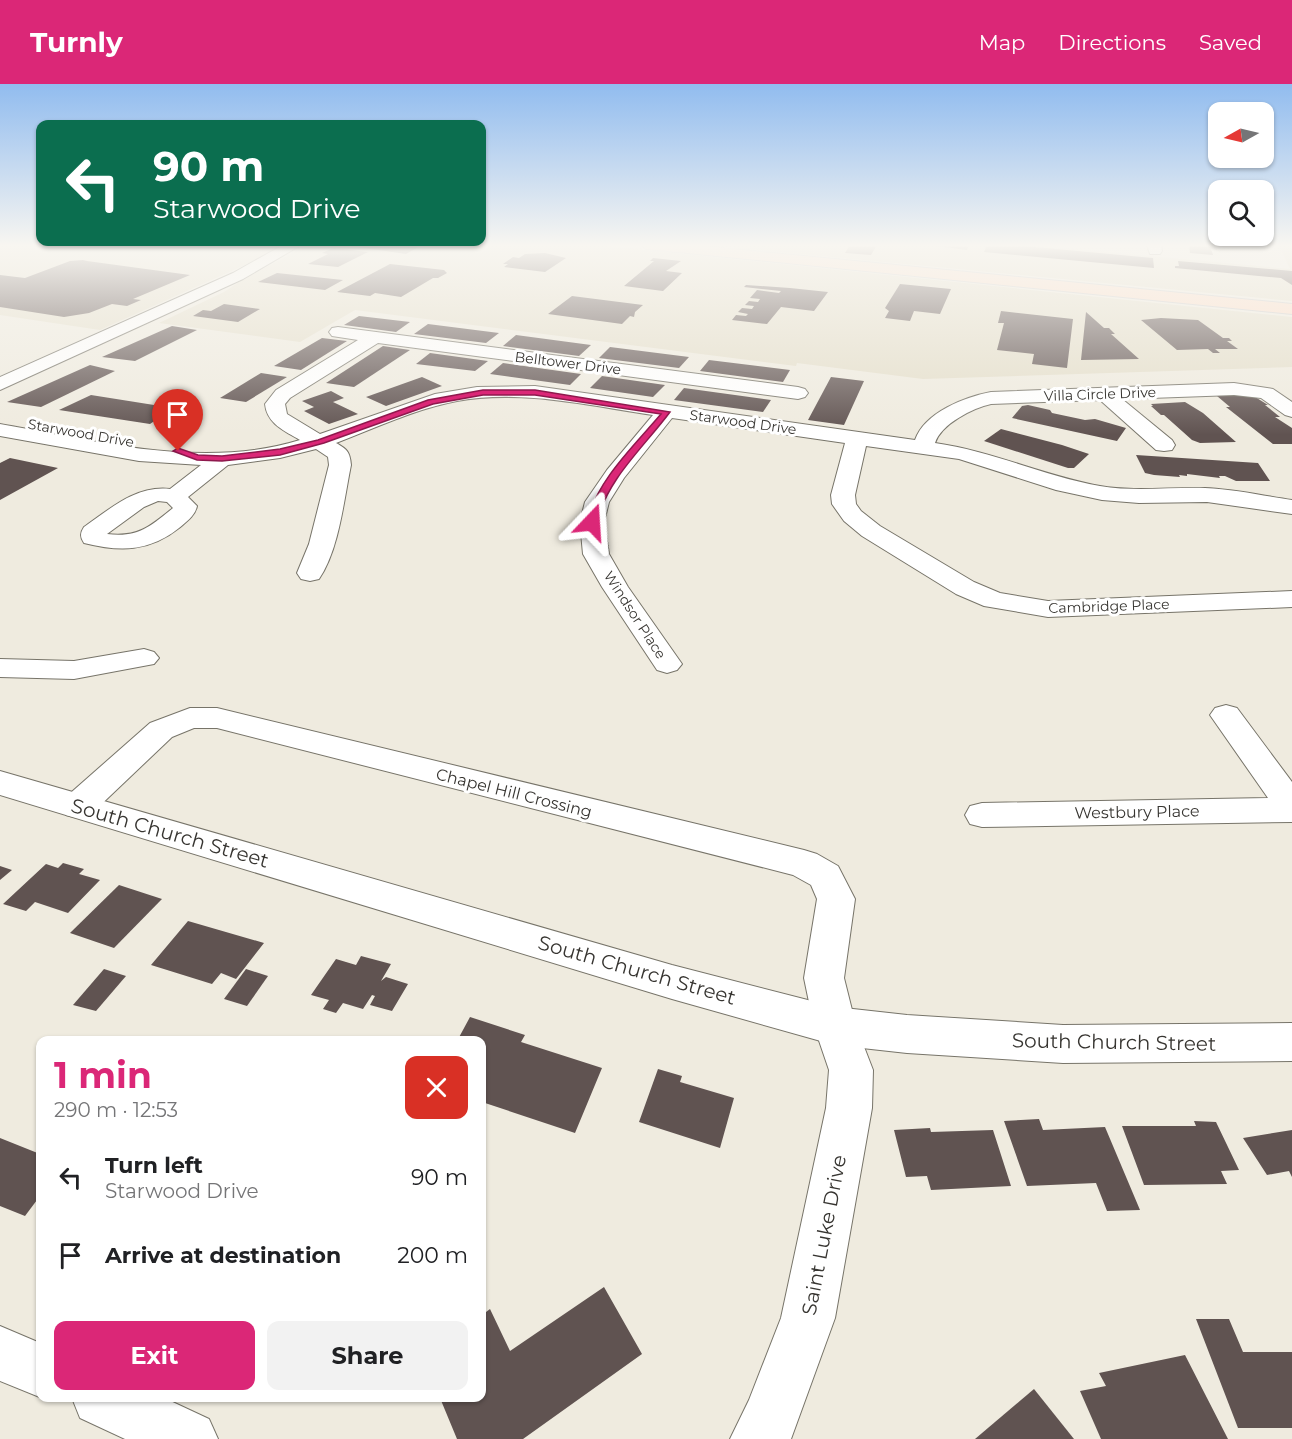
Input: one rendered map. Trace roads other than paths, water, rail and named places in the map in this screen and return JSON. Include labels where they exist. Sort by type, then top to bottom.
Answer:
[{"type":"street","points":[[0,384],[167,308]]},
{"type":"street","name":"Belltower Drive","points":[[338,332],[798,393]]},
{"type":"street","points":[[310,573],[321,544],[340,465],[339,454],[284,422],[276,414],[275,404],[283,394],[375,337]]},
{"type":"street","points":[[777,426],[810,373]]},
{"type":"street","name":"Villa Circle Drive","points":[[923,447],[928,433],[971,402],[992,398],[1251,390],[1266,393],[1292,411]]},
{"type":"street","name":"Starwood Drive","points":[[0,430],[164,458],[222,458],[261,455],[321,442],[431,402],[483,392],[535,392],[962,453],[1064,486],[1102,494],[1207,495],[1292,507]]},
{"type":"street","points":[[1106,395],[1164,445]]},
{"type":"street","name":"Windsor Place","points":[[666,412],[597,502],[592,522],[596,554],[615,587],[667,664]]},
{"type":"street","name":"Starwood Drive","points":[[0,419],[178,451],[197,457]]},
{"type":"street","name":"Cambridge Place","points":[[857,438],[843,495],[844,504],[852,516],[871,531],[965,588],[994,600],[1048,609],[1292,598]]},
{"type":"street","points":[[174,496],[196,482],[222,458]]},
{"type":"street","points":[[0,668],[74,670],[144,658]]},
{"type":"street","name":"Westbury Place","points":[[1226,715],[1292,808]]},
{"type":"street","name":"Chapel Hill Crossing","points":[[78,806],[161,730],[190,718],[217,718],[804,864],[825,876],[836,899],[824,978],[836,1026]]},
{"type":"street","name":"South Church Street","points":[[0,783],[672,982],[836,1026],[908,1034],[1063,1044],[1292,1042]]},
{"type":"street","name":"Westbury Place","points":[[982,815],[1292,808]]},
{"type":"street","name":"Saint Luke Drive","points":[[759,1439],[771,1418],[808,1318],[849,1108],[851,1071],[836,1026]]},
{"type":"street","points":[[0,1353],[36,1369]]},
{"type":"street","points":[[109,1402],[189,1439]]}]
